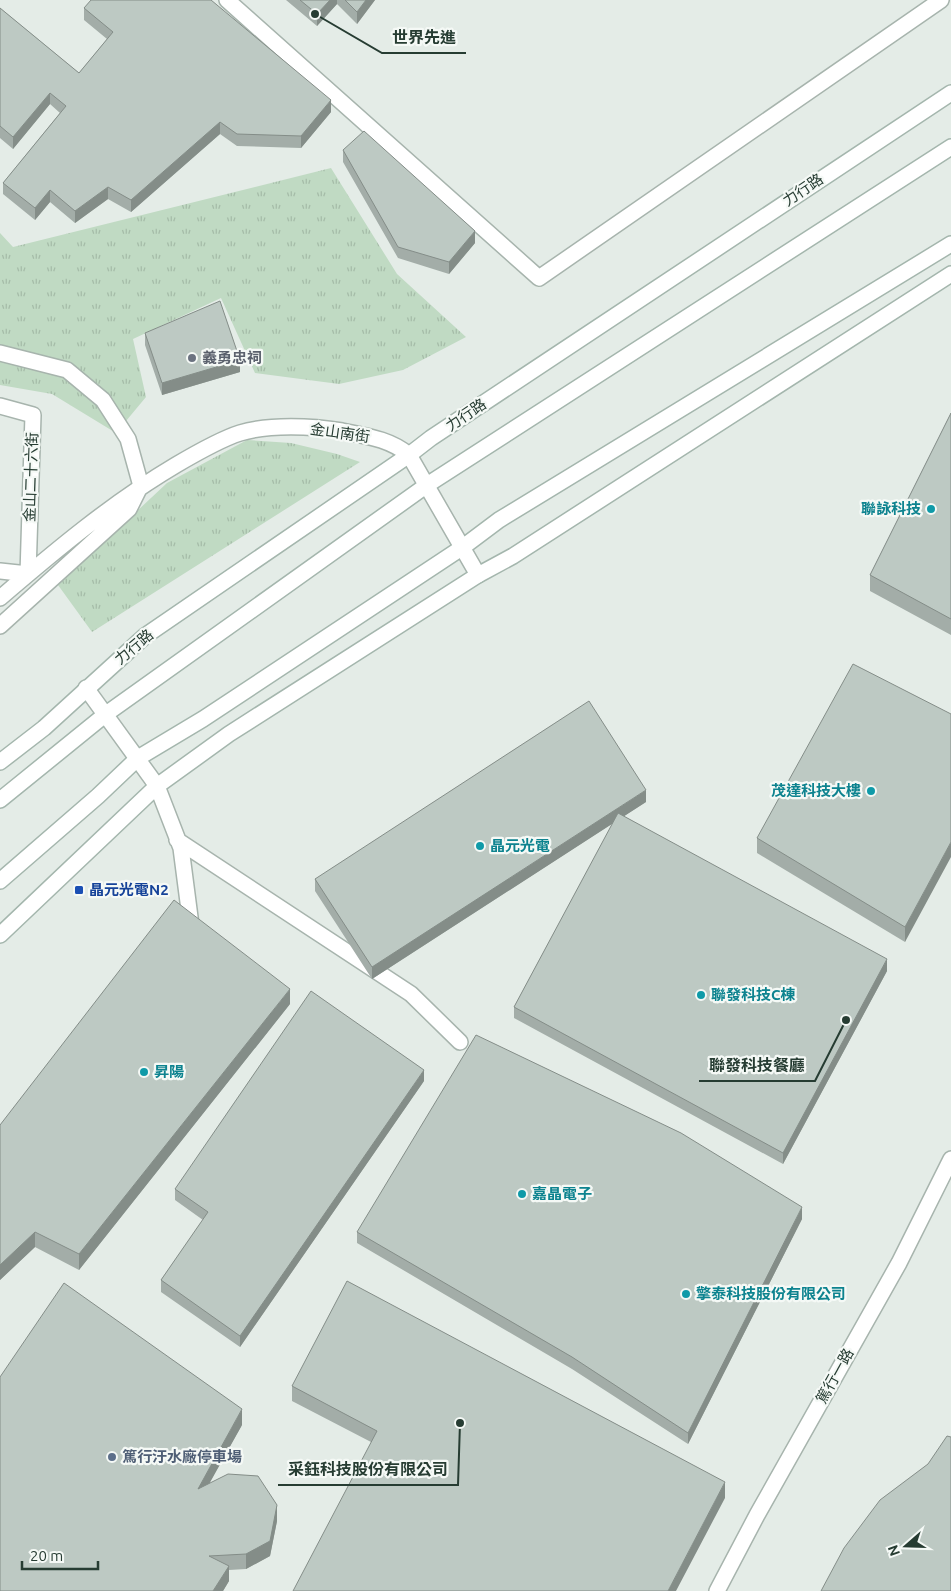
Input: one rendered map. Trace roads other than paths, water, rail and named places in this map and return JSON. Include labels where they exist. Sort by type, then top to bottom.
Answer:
[{"type":"street","points":[[227,0],[539,278],[941,0]]},
{"type":"street","name":"力行路","points":[[0,762],[44,728],[145,636],[431,438],[951,93]]},
{"type":"street","points":[[0,800],[106,714],[427,485],[951,147]]},
{"type":"street","points":[[0,881],[98,796],[138,758],[203,719],[463,547],[499,520],[951,244]]},
{"type":"street","points":[[0,935],[157,786],[229,734],[478,575],[513,556],[951,274]]},
{"type":"street","points":[[0,354],[67,370],[103,400],[128,439],[141,486],[129,509],[0,626]]},
{"type":"street","name":"金山二十六街","points":[[0,406],[33,415],[28,574]]},
{"type":"street","name":"金山南街","points":[[0,598],[113,505],[141,486],[194,455],[240,433],[283,427],[329,429],[375,437],[400,448],[409,455],[478,575]]},
{"type":"street","points":[[0,571],[28,574]]},
{"type":"street","points":[[86,688],[157,786],[180,848],[191,924]]},
{"type":"street","points":[[177,840],[411,994],[460,1042]]},
{"type":"street","name":"篤行一路","points":[[717,1591],[757,1515],[899,1263],[951,1159]]},
{"type":"place","name":"世界先進","points":[[315,14]]},
{"type":"place","name":"義勇忠祠","points":[[192,358]]},
{"type":"place","name":"聯詠科技","points":[[931,509]]},
{"type":"place","name":"茂達科技大樓","points":[[871,791]]},
{"type":"place","name":"晶元光電","points":[[480,846]]},
{"type":"place","name":"晶元光電N2","points":[[79,890]]},
{"type":"place","name":"聯發科技C棟","points":[[701,995]]},
{"type":"place","name":"聯發科技餐廳","points":[[846,1020]]},
{"type":"place","name":"昇陽","points":[[144,1072]]},
{"type":"place","name":"嘉晶電子","points":[[522,1194]]},
{"type":"place","name":"擎泰科技股份有限公司","points":[[686,1294]]},
{"type":"place","name":"采鈺科技股份有限公司","points":[[460,1423]]},
{"type":"place","name":"篤行汙水廠停車場","points":[[112,1457]]}]
